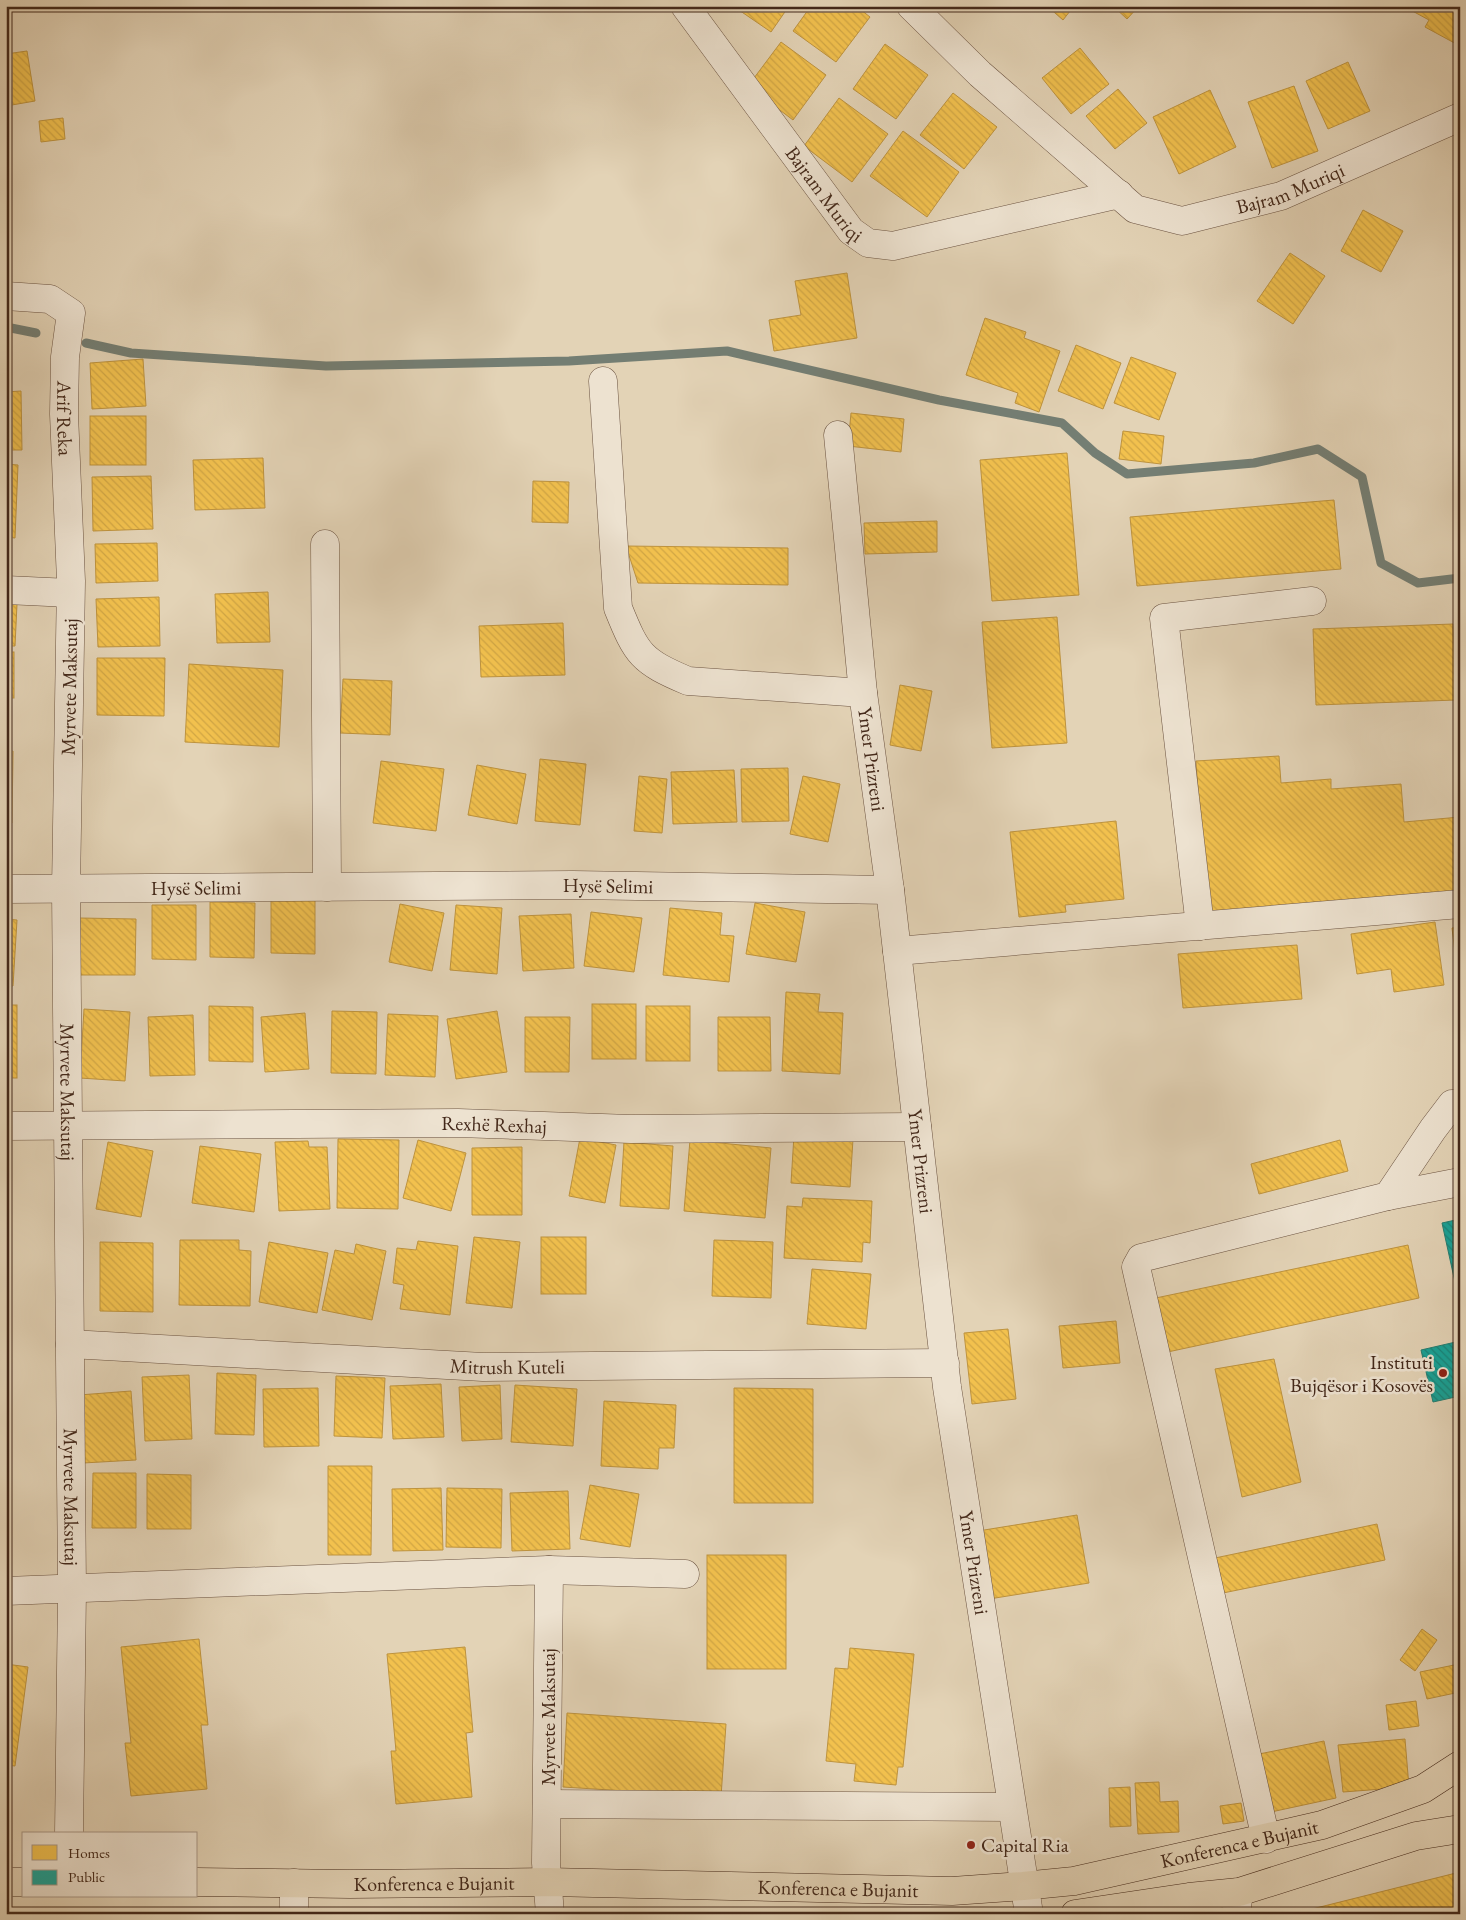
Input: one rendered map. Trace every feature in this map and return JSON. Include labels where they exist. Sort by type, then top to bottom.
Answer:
[{"type":"main road","name":"Konferenca e Bujanit","points":[[198,1882],[294,1883],[547,1873],[952,1891],[1023,1886],[1074,1881],[1322,1825],[1423,1789],[1460,1766]]},
{"type":"main road","name":"Konferenca e Bujanit","points":[[1075,1914],[1189,1897],[1238,1903],[1416,1836],[1460,1829]]},
{"type":"main road","points":[[6,1882],[22,1882]]},
{"type":"street","name":"Bajram Muriqi","points":[[685,6],[851,231],[868,243],[893,246],[1119,194]]},
{"type":"street","name":"Bajram Muriqi","points":[[911,6],[980,74],[1135,209],[1182,221],[1281,196],[1460,117]]},
{"type":"street","name":"Arif Reka","points":[[6,296],[50,299],[72,313],[65,357],[64,414],[70,594]]},
{"type":"street","points":[[604,381],[618,608],[631,639],[642,656],[661,670],[688,681],[863,693]]},
{"type":"street","name":"Ymer Prizreni","points":[[838,436],[863,693],[890,890],[944,1363],[1023,1886],[1029,1914]]},
{"type":"street","points":[[325,544],[327,887]]},
{"type":"street","points":[[6,590],[70,594]]},
{"type":"street","name":"Myrvete Maksutaj","points":[[69,1832],[72,1590],[66,890],[70,594]]},
{"type":"street","points":[[1200,926],[1164,618],[1312,601]]},
{"type":"street","name":"Hysë Selimi","points":[[6,889],[573,885],[890,890]]},
{"type":"street","points":[[897,951],[1460,904]]},
{"type":"street","points":[[1388,1196],[1447,1110],[1452,1104],[1460,1104]]},
{"type":"street","name":"Rexhë Rexhaj","points":[[6,1126],[458,1123],[630,1129],[918,1128]]},
{"type":"street","points":[[1266,1839],[1136,1267],[1141,1258],[1388,1196],[1460,1182]]},
{"type":"street","name":"Mitrush Kuteli","points":[[70,1344],[483,1367],[944,1363]]},
{"type":"street","name":"Myrvete Maksutaj","points":[[549,1570],[547,1873],[550,1914]]},
{"type":"street","name":"Myrvete Maksutaj","points":[[6,1591],[72,1590],[549,1570],[685,1574]]},
{"type":"street","points":[[547,1804],[1012,1807]]},
{"type":"street","points":[[294,1883],[294,1914]]},
{"type":"building: Homes","points":[[733,6],[789,6],[771,32]]},
{"type":"building: Homes","points":[[811,6],[856,6],[870,17],[836,62],[793,31]]},
{"type":"building: Homes","points":[[1047,6],[1074,6],[1063,20]]},
{"type":"building: Homes","points":[[1113,6],[1139,6],[1127,19]]},
{"type":"building: Homes","points":[[1460,6],[1460,46],[1425,27],[1429,20],[1405,7]]},
{"type":"building: Homes","points":[[781,42],[826,75],[793,120],[748,86]]},
{"type":"building: Homes","points":[[885,44],[928,75],[896,119],[853,89]]},
{"type":"building: Homes","points":[[1080,48],[1109,84],[1071,114],[1042,78]]},
{"type":"building: Homes","points":[[27,51],[35,101],[6,106],[6,54]]},
{"type":"building: Homes","points":[[1348,62],[1370,111],[1328,129],[1306,81]]},
{"type":"building: Homes","points":[[1294,86],[1318,151],[1272,168],[1248,102]]},
{"type":"building: Homes","points":[[1118,89],[1147,123],[1115,149],[1086,116]]},
{"type":"building: Homes","points":[[1210,90],[1236,147],[1179,174],[1153,117]]},
{"type":"building: Homes","points":[[953,93],[997,127],[964,169],[920,135]]},
{"type":"building: Homes","points":[[839,98],[888,134],[852,182],[804,146]]},
{"type":"building: Homes","points":[[63,118],[65,139],[41,142],[39,121]]},
{"type":"building: Homes","points":[[903,131],[959,172],[927,217],[870,176]]},
{"type":"building: Homes","points":[[1363,210],[1403,231],[1381,272],[1341,251]]},
{"type":"building: Homes","points":[[1290,253],[1325,276],[1293,324],[1257,301]]},
{"type":"building: Homes","points":[[847,273],[857,338],[774,351],[769,320],[801,315],[795,281]]},
{"type":"building: Homes","points":[[985,318],[1026,332],[1024,338],[1060,351],[1039,412],[1015,403],[1018,393],[966,375]]},
{"type":"building: Homes","points":[[1076,345],[1121,363],[1103,409],[1058,391]]},
{"type":"building: Homes","points":[[1131,357],[1176,373],[1159,420],[1114,403]]},
{"type":"building: Homes","points":[[143,359],[146,406],[92,409],[90,363]]},
{"type":"building: Homes","points":[[21,391],[22,450],[6,450],[6,392]]},
{"type":"building: Homes","points":[[851,413],[904,419],[901,452],[848,446]]},
{"type":"building: Homes","points":[[90,416],[146,416],[146,465],[90,465]]},
{"type":"building: Homes","points":[[1123,431],[1164,436],[1161,464],[1119,459]]},
{"type":"building: Homes","points":[[1067,453],[1079,595],[992,601],[980,460]]},
{"type":"building: Homes","points":[[263,458],[265,508],[195,510],[193,460]]},
{"type":"building: Homes","points":[[6,464],[18,465],[15,538],[6,537]]},
{"type":"building: Homes","points":[[151,476],[153,529],[93,531],[92,477]]},
{"type":"building: Homes","points":[[533,481],[569,482],[568,523],[532,522]]},
{"type":"building: Homes","points":[[1334,500],[1341,569],[1137,586],[1130,517]]},
{"type":"building: Homes","points":[[937,521],[937,552],[865,554],[864,523]]},
{"type":"building: Homes","points":[[157,543],[158,581],[96,583],[95,544]]},
{"type":"building: Homes","points":[[626,546],[788,548],[788,585],[638,583]]},
{"type":"building: Homes","points":[[268,592],[270,642],[217,643],[215,594]]},
{"type":"building: Homes","points":[[159,597],[160,646],[98,647],[96,599]]},
{"type":"building: Homes","points":[[6,603],[17,604],[15,646],[6,646]]},
{"type":"building: Homes","points":[[1057,617],[1067,743],[992,748],[982,622]]},
{"type":"building: Homes","points":[[563,623],[565,675],[481,677],[479,626]]},
{"type":"building: Homes","points":[[1453,624],[1456,700],[1316,705],[1313,629]]},
{"type":"building: Homes","points":[[6,652],[14,652],[14,698],[6,698]]},
{"type":"building: Homes","points":[[97,658],[165,658],[164,716],[97,715]]},
{"type":"building: Homes","points":[[189,664],[283,670],[279,747],[185,742]]},
{"type":"building: Homes","points":[[343,679],[392,681],[390,735],[340,733]]},
{"type":"building: Homes","points":[[900,685],[932,691],[921,751],[890,745]]},
{"type":"building: Homes","points":[[6,751],[13,751],[12,823],[6,823]]},
{"type":"building: Homes","points":[[1279,756],[1281,783],[1331,779],[1331,789],[1401,784],[1404,822],[1460,817],[1460,896],[1206,912],[1196,761]]},
{"type":"building: Homes","points":[[540,759],[586,764],[580,825],[535,821]]},
{"type":"building: Homes","points":[[381,761],[444,769],[436,831],[373,823]]},
{"type":"building: Homes","points":[[477,765],[526,774],[517,824],[468,815]]},
{"type":"building: Homes","points":[[788,768],[789,821],[742,822],[741,769]]},
{"type":"building: Homes","points":[[734,770],[737,822],[673,824],[671,772]]},
{"type":"building: Homes","points":[[639,776],[667,779],[662,833],[634,831]]},
{"type":"building: Homes","points":[[803,776],[840,784],[828,842],[790,834]]},
{"type":"building: Homes","points":[[1116,821],[1124,899],[1065,905],[1066,912],[1019,917],[1010,832]]},
{"type":"building: Homes","points":[[271,899],[315,899],[315,954],[271,953]]},
{"type":"building: Homes","points":[[210,902],[255,903],[254,958],[210,957]]},
{"type":"building: Homes","points":[[755,903],[805,912],[796,962],[746,954]]},
{"type":"building: Homes","points":[[400,904],[444,913],[432,971],[389,962]]},
{"type":"building: Homes","points":[[152,905],[196,905],[196,960],[152,959]]},
{"type":"building: Homes","points":[[456,905],[502,908],[497,974],[450,970]]},
{"type":"building: Homes","points":[[670,908],[722,913],[720,935],[734,936],[729,982],[663,975]]},
{"type":"building: Homes","points":[[591,912],[642,918],[634,972],[584,966]]},
{"type":"building: Homes","points":[[571,914],[574,968],[523,971],[519,916]]},
{"type":"building: Homes","points":[[80,918],[136,919],[135,975],[79,975]]},
{"type":"building: Homes","points":[[6,919],[17,920],[13,986],[6,986]]},
{"type":"building: Homes","points":[[1435,922],[1444,985],[1394,992],[1391,969],[1357,974],[1351,934]]},
{"type":"building: Homes","points":[[1460,927],[1460,994],[1452,928]]},
{"type":"building: Homes","points":[[1297,945],[1302,999],[1183,1008],[1178,954]]},
{"type":"building: Homes","points":[[786,992],[820,994],[818,1012],[843,1013],[840,1074],[782,1071]]},
{"type":"building: Homes","points":[[592,1004],[636,1004],[636,1059],[592,1059]]},
{"type":"building: Homes","points":[[6,1005],[17,1005],[17,1078],[6,1078]]},
{"type":"building: Homes","points":[[209,1006],[253,1007],[253,1062],[209,1061]]},
{"type":"building: Homes","points":[[646,1006],[690,1006],[690,1061],[646,1061]]},
{"type":"building: Homes","points":[[84,1009],[130,1012],[125,1081],[80,1078]]},
{"type":"building: Homes","points":[[332,1011],[377,1012],[376,1074],[331,1073]]},
{"type":"building: Homes","points":[[497,1011],[507,1072],[456,1079],[447,1019]]},
{"type":"building: Homes","points":[[305,1013],[309,1069],[265,1072],[261,1017]]},
{"type":"building: Homes","points":[[388,1014],[438,1016],[435,1077],[385,1075]]},
{"type":"building: Homes","points":[[193,1015],[195,1075],[150,1076],[148,1017]]},
{"type":"building: Homes","points":[[525,1017],[570,1017],[569,1072],[525,1072]]},
{"type":"building: Homes","points":[[718,1017],[770,1017],[771,1071],[718,1071]]},
{"type":"building: Homes","points":[[794,1135],[853,1139],[850,1187],[791,1183]]},
{"type":"building: Homes","points":[[580,1138],[616,1145],[605,1203],[569,1196]]},
{"type":"building: Homes","points":[[338,1139],[399,1140],[398,1209],[337,1208]]},
{"type":"building: Homes","points":[[418,1140],[466,1153],[451,1211],[403,1198]]},
{"type":"building: Homes","points":[[690,1140],[771,1148],[765,1218],[684,1211]]},
{"type":"building: Homes","points":[[1340,1140],[1348,1171],[1259,1194],[1251,1164]]},
{"type":"building: Homes","points":[[308,1141],[309,1147],[327,1147],[330,1209],[279,1211],[275,1142]]},
{"type":"building: Homes","points":[[108,1142],[153,1151],[141,1217],[96,1209]]},
{"type":"building: Homes","points":[[624,1142],[673,1146],[669,1209],[620,1206]]},
{"type":"building: Homes","points":[[200,1146],[261,1154],[254,1212],[192,1203]]},
{"type":"building: Homes","points":[[522,1147],[522,1215],[472,1215],[472,1148]]},
{"type":"building: Homes","points":[[803,1198],[872,1201],[870,1243],[863,1242],[862,1262],[784,1258],[787,1206],[802,1207]]},
{"type":"building: Homes","points":[[474,1237],[520,1242],[512,1308],[466,1303]]},
{"type":"building: Homes","points":[[541,1237],[586,1237],[586,1294],[541,1294]]},
{"type":"building: Homes","points":[[180,1240],[239,1240],[239,1250],[251,1251],[250,1306],[179,1305]]},
{"type":"building: Homes","points":[[714,1240],[773,1242],[771,1298],[712,1296]]},
{"type":"building: Homes","points":[[418,1241],[458,1246],[450,1315],[400,1309],[404,1285],[393,1283],[397,1248],[416,1250]]},
{"type":"building: Homes","points":[[100,1242],[153,1243],[153,1312],[100,1311]]},
{"type":"building: Homes","points":[[269,1242],[328,1253],[317,1313],[259,1302]]},
{"type":"building: Homes","points":[[356,1244],[386,1251],[372,1320],[322,1310],[335,1250],[354,1254]]},
{"type":"building: Homes","points":[[1408,1245],[1419,1298],[1163,1353],[1151,1299]]},
{"type":"building: Homes","points":[[812,1269],[871,1274],[866,1329],[807,1324]]},
{"type":"building: Homes","points":[[1116,1321],[1120,1363],[1063,1368],[1059,1326]]},
{"type":"building: Homes","points":[[1008,1329],[1016,1399],[972,1404],[964,1333]]},
{"type":"building: Homes","points":[[1274,1359],[1301,1482],[1242,1497],[1215,1369]]},
{"type":"building: Homes","points":[[217,1373],[256,1375],[254,1435],[215,1434]]},
{"type":"building: Homes","points":[[189,1375],[192,1439],[145,1441],[142,1377]]},
{"type":"building: Homes","points":[[336,1376],[385,1378],[382,1438],[334,1436]]},
{"type":"building: Homes","points":[[441,1384],[444,1437],[393,1439],[390,1386]]},
{"type":"building: Homes","points":[[500,1385],[502,1439],[462,1441],[459,1387]]},
{"type":"building: Homes","points":[[515,1385],[577,1389],[573,1446],[511,1442]]},
{"type":"building: Homes","points":[[318,1388],[319,1446],[264,1447],[263,1389]]},
{"type":"building: Homes","points":[[734,1388],[813,1389],[813,1503],[734,1503]]},
{"type":"building: Homes","points":[[131,1391],[136,1460],[83,1463],[79,1395]]},
{"type":"building: Homes","points":[[604,1401],[676,1405],[674,1448],[659,1448],[658,1469],[601,1466]]},
{"type":"building: Homes","points":[[328,1466],[372,1466],[371,1555],[328,1555]]},
{"type":"building: Homes","points":[[93,1473],[136,1473],[136,1528],[92,1528]]},
{"type":"building: Homes","points":[[147,1474],[191,1475],[191,1529],[147,1529]]},
{"type":"building: Homes","points":[[590,1485],[639,1494],[630,1547],[580,1539]]},
{"type":"building: Homes","points":[[441,1488],[443,1550],[393,1551],[392,1489]]},
{"type":"building: Homes","points":[[447,1488],[502,1489],[501,1548],[446,1547]]},
{"type":"building: Homes","points":[[568,1491],[570,1549],[512,1551],[510,1493]]},
{"type":"building: Homes","points":[[1077,1515],[1089,1583],[989,1599],[978,1531]]},
{"type":"building: Homes","points":[[1377,1524],[1385,1560],[1223,1593],[1215,1558]]},
{"type":"building: Homes","points":[[707,1555],[786,1555],[786,1669],[707,1669]]},
{"type":"building: Homes","points":[[1422,1629],[1437,1640],[1415,1671],[1400,1660]]},
{"type":"building: Homes","points":[[199,1639],[208,1725],[201,1725],[207,1789],[131,1796],[125,1743],[131,1743],[121,1647]]},
{"type":"building: Homes","points":[[465,1647],[473,1732],[466,1733],[472,1797],[396,1804],[391,1751],[396,1751],[387,1654]]},
{"type":"building: Homes","points":[[850,1648],[914,1654],[903,1767],[898,1767],[896,1785],[854,1781],[856,1764],[826,1761],[835,1668],[848,1669]]},
{"type":"building: Homes","points":[[6,1664],[28,1667],[15,1766],[6,1765]]},
{"type":"building: Homes","points":[[1459,1664],[1460,1692],[1427,1699],[1420,1672]]},
{"type":"building: Homes","points":[[1416,1701],[1419,1726],[1389,1730],[1386,1705]]},
{"type":"building: Homes","points":[[567,1713],[726,1724],[721,1797],[563,1787]]},
{"type":"building: Homes","points":[[1405,1739],[1409,1787],[1343,1792],[1338,1745]]},
{"type":"building: Homes","points":[[1324,1741],[1336,1798],[1271,1812],[1259,1754]]},
{"type":"building: Homes","points":[[1159,1782],[1160,1802],[1178,1801],[1179,1832],[1138,1834],[1135,1783]]},
{"type":"building: Homes","points":[[1130,1787],[1131,1826],[1110,1827],[1109,1788]]},
{"type":"building: Homes","points":[[1241,1803],[1244,1821],[1223,1824],[1220,1806]]},
{"type":"building: Homes","points":[[1460,1872],[1460,1914],[1292,1914]]},
{"type":"building: Public","name":"Instituti Bujqësor i Kosovës","points":[[1460,1219],[1460,1305],[1442,1223]]},
{"type":"building: Public","name":"Instituti Bujqësor i Kosovës","points":[[1460,1341],[1460,1396],[1433,1402],[1421,1350]]},
{"type":"waterway","points":[[6,327],[36,333]]},
{"type":"waterway","points":[[86,343],[131,353],[326,366],[569,361],[727,351],[939,400],[1062,423],[1095,453],[1127,474],[1254,463],[1318,449],[1362,477],[1381,563],[1418,583],[1460,578]]},
{"type":"place","name":"Instituti Bujqësor i Kosovës","points":[[1443,1373]]},
{"type":"place","name":"Capital Ria","points":[[971,1845]]}]
